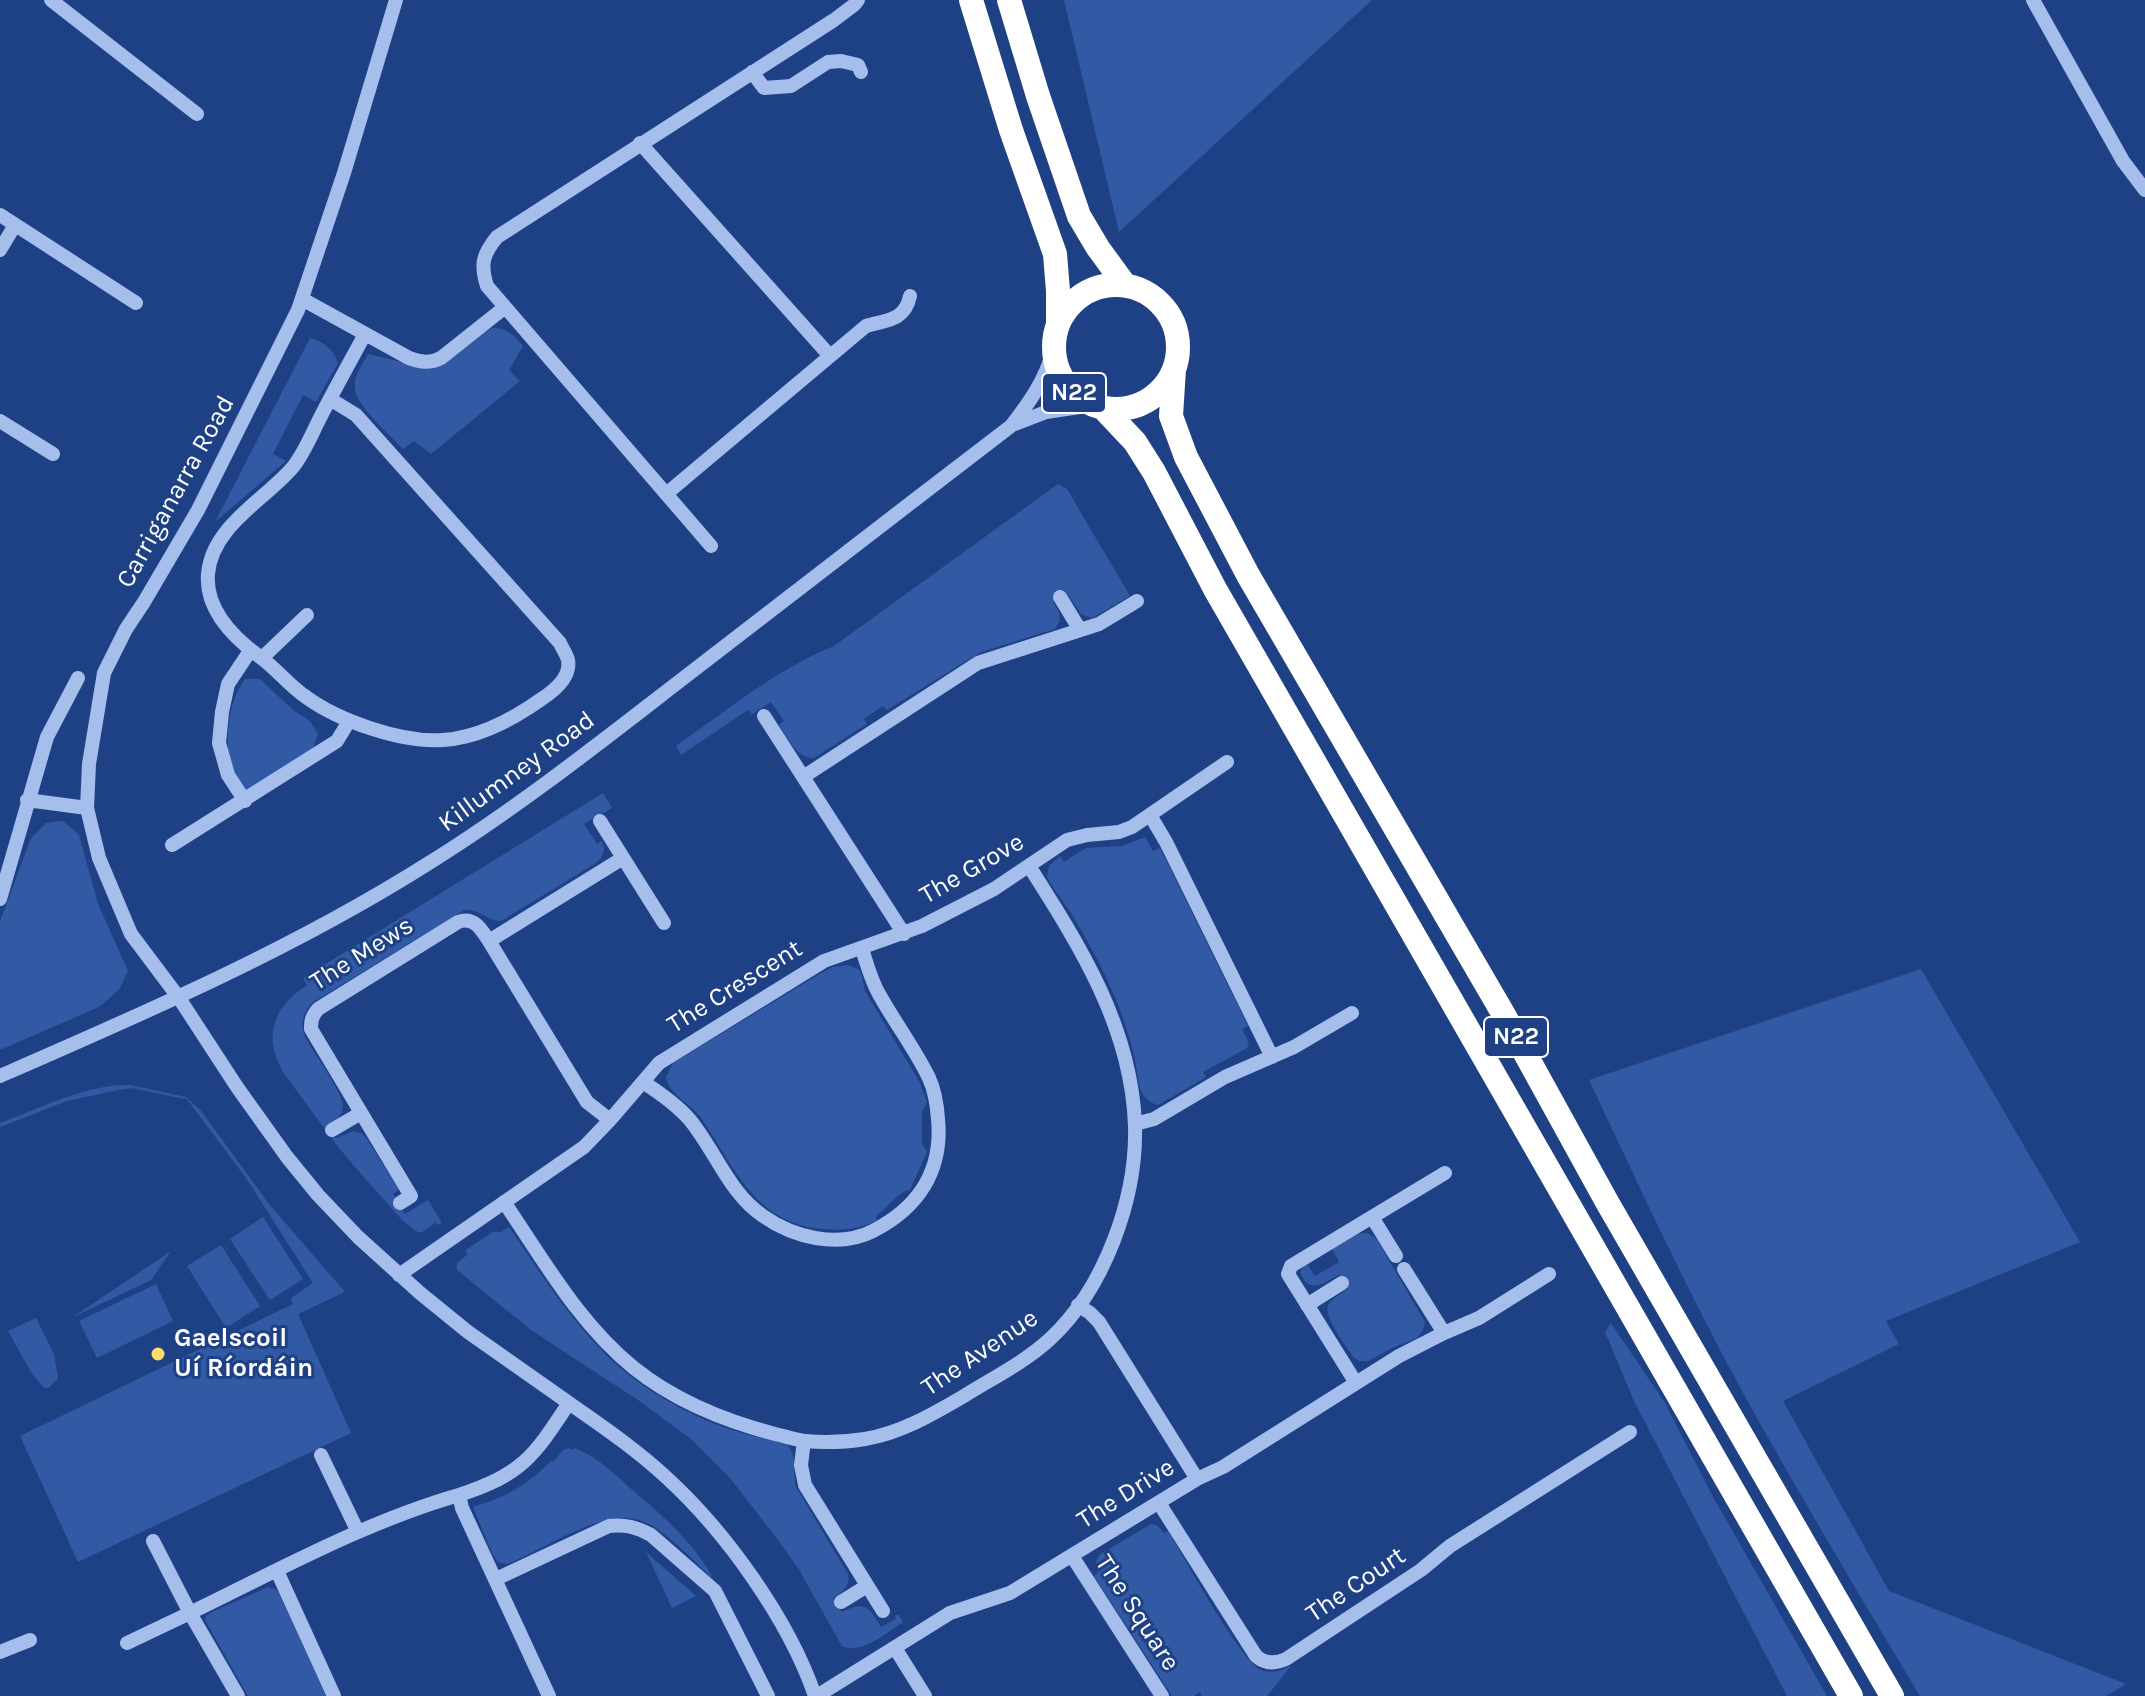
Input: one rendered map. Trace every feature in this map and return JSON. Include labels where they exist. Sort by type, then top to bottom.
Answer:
[{"type":"highway","name":"N22","points":[[971,0],[1011,130],[1055,254],[1058,323],[1053,351],[1065,384],[1077,397],[1098,407],[1135,442],[1154,472],[1223,603],[1851,1696]]},
{"type":"highway","name":"N22","points":[[1009,0],[1079,216],[1125,285],[1143,291],[1158,301],[1169,315],[1176,332],[1178,351],[1171,416],[1186,457],[1248,575],[1504,1015],[1607,1202],[1892,1696]]},
{"type":"highway","points":[[1058,323],[1069,306],[1085,293],[1104,286],[1125,285]]},
{"type":"highway","name":"N22","points":[[1098,407],[1121,409],[1138,405],[1153,397],[1166,384],[1174,369]]},
{"type":"street","points":[[51,0],[197,114]]},
{"type":"street","name":"Carriganarra Road","points":[[396,0],[302,299],[198,510],[126,629],[104,673],[93,735],[87,808],[99,858],[131,934],[179,998],[287,1157],[336,1214],[399,1275],[468,1332],[606,1429],[657,1469],[706,1518],[741,1562],[771,1609],[816,1696]]},
{"type":"street","points":[[711,546],[487,286],[482,272],[485,251],[497,237],[834,20],[858,0]]},
{"type":"street","points":[[2033,0],[2123,161],[2145,190]]},
{"type":"street","points":[[752,72],[764,88],[791,86],[828,62],[849,62],[858,65],[861,72]]},
{"type":"street","points":[[640,143],[830,356]]},
{"type":"street","points":[[0,215],[136,303]]},
{"type":"street","points":[[0,250],[15,225]]},
{"type":"street","points":[[666,494],[866,326],[894,320],[908,306],[910,296]]},
{"type":"street","points":[[302,299],[409,358],[422,362],[433,362],[504,308]]},
{"type":"street","points":[[330,399],[356,415],[560,643],[568,659],[566,676],[526,710],[470,735],[444,740],[384,732],[349,721],[304,696],[256,655],[221,619],[209,597],[208,572],[215,548],[227,531],[294,466],[330,399],[365,334]]},
{"type":"street","name":"Killumney Road","points":[[0,1076],[179,998],[302,938],[498,819],[1011,426],[1032,401],[1048,370],[1053,351]]},
{"type":"street","name":"Killumney Road","points":[[1011,426],[1046,412],[1098,407]]},
{"type":"street","points":[[0,421],[53,454]]},
{"type":"street","points":[[1060,597],[1080,630]]},
{"type":"street","points":[[803,777],[978,663],[1107,621],[1137,601]]},
{"type":"street","points":[[245,801],[228,775],[219,743],[228,684],[256,655],[307,615]]},
{"type":"street","points":[[0,899],[47,737],[78,678]]},
{"type":"street","name":"The Grove","points":[[764,716],[904,934],[965,904],[1067,840],[1125,830],[1227,762]]},
{"type":"street","points":[[172,845],[337,741],[349,721]]},
{"type":"street","points":[[27,800],[87,808]]},
{"type":"street","points":[[1150,815],[1272,1057]]},
{"type":"street","points":[[600,821],[664,923]]},
{"type":"street","points":[[489,941],[623,858]]},
{"type":"street","name":"The Avenue","points":[[504,1202],[575,1305],[613,1349],[634,1368],[690,1403],[745,1426],[804,1441],[876,1437],[933,1414],[1005,1372],[1056,1332],[1078,1305],[1104,1261],[1122,1221],[1131,1189],[1135,1153],[1135,1124],[1126,1060],[1107,1003],[1084,955],[1029,866]]},
{"type":"street","name":"The Mews","points":[[400,1203],[411,1196],[311,1029],[311,1021],[313,1014],[458,922],[475,923],[482,929],[587,1102],[610,1120]]},
{"type":"street","name":"The Crescent","points":[[399,1275],[584,1147],[663,1060],[824,961],[904,934]]},
{"type":"street","points":[[643,1082],[690,1121],[739,1195],[772,1222],[807,1236],[836,1240],[869,1233],[890,1221],[919,1195],[933,1172],[940,1137],[938,1113],[929,1078],[878,993],[862,949]]},
{"type":"street","points":[[1135,1124],[1159,1117],[1225,1077],[1305,1041],[1352,1013]]},
{"type":"street","points":[[332,1130],[361,1113]]},
{"type":"street","points":[[1356,1383],[1288,1274],[1291,1266],[1445,1173]]},
{"type":"street","points":[[1372,1217],[1444,1333]]},
{"type":"street","points":[[1197,1479],[1223,1467],[1399,1356],[1479,1318],[1549,1274]]},
{"type":"street","points":[[1307,1305],[1342,1283]]},
{"type":"street","name":"The Drive","points":[[816,1696],[950,1613],[1000,1597],[1197,1479],[1099,1322],[1078,1305]]},
{"type":"street","points":[[127,1643],[358,1532],[501,1479],[522,1465],[542,1443],[569,1403]]},
{"type":"street","name":"The Court","points":[[1159,1503],[1256,1656],[1273,1663],[1286,1659],[1421,1570],[1450,1546],[1630,1432]]},
{"type":"street","points":[[804,1441],[801,1465],[805,1485],[883,1611]]},
{"type":"street","points":[[321,1455],[358,1532]]},
{"type":"street","points":[[459,1495],[462,1508],[549,1696]]},
{"type":"street","points":[[496,1579],[609,1526],[641,1529],[715,1591],[768,1696]]},
{"type":"street","points":[[153,1541],[238,1696]]},
{"type":"street","name":"The Square","points":[[1072,1556],[1162,1696]]},
{"type":"street","points":[[277,1571],[334,1696]]},
{"type":"street","points":[[841,1602],[867,1586]]},
{"type":"street","points":[[0,1652],[30,1640]]},
{"type":"street","points":[[895,1648],[925,1696]]},
{"type":"shaded area","points":[[1064,0],[1372,0],[1119,232]]},
{"type":"shaded area","points":[[494,328],[510,333],[523,346],[509,370],[520,381],[431,454],[414,441],[403,449],[361,404],[355,380],[368,354],[432,369],[481,333]]},
{"type":"shaded area","points":[[310,338],[328,347],[338,363],[316,402],[303,395],[273,454],[286,461],[215,522]]},
{"type":"shaded area","points":[[1058,484],[1067,489],[1130,596],[1092,618],[1081,614],[1067,593],[1053,602],[1059,615],[1055,629],[984,651],[887,710],[883,706],[864,719],[867,724],[814,758],[802,755],[794,747],[779,725],[784,721],[771,702],[752,714],[748,710],[681,755],[676,746],[733,705],[772,678],[834,646]]},
{"type":"shaded area","points":[[245,679],[260,679],[293,710],[310,721],[318,734],[312,752],[249,791],[243,790],[233,773],[228,745],[231,710]]},
{"type":"shaded area","points":[[603,793],[612,808],[584,824],[597,844],[602,841],[603,853],[596,863],[501,921],[464,910],[312,1003],[304,1015],[306,1039],[342,1100],[340,1115],[328,1125],[336,1138],[354,1131],[363,1134],[399,1190],[393,1194],[405,1214],[428,1200],[442,1223],[438,1225],[436,1222],[417,1232],[402,1220],[339,1148],[285,1075],[274,1049],[274,1025],[286,1004],[307,985],[303,978]]},
{"type":"shaded area","points":[[63,821],[79,835],[98,904],[128,971],[119,990],[99,1007],[0,1050],[0,921],[31,838],[46,823]]},
{"type":"shaded area","points":[[1145,837],[1153,851],[1160,848],[1248,1026],[1242,1029],[1249,1043],[1247,1048],[1203,1072],[1206,1077],[1158,1105],[1147,1099],[1141,1090],[1126,1026],[1103,971],[1047,877],[1049,866],[1060,856],[1064,862],[1086,848],[1122,846]]},
{"type":"shaded area","points":[[848,965],[861,973],[865,991],[920,1083],[927,1102],[922,1112],[922,1144],[927,1152],[910,1190],[877,1215],[876,1221],[850,1229],[822,1229],[798,1224],[762,1204],[736,1173],[701,1118],[671,1089],[666,1077],[673,1063],[823,972]]},
{"type":"shaded area","points":[[1921,969],[2080,1242],[1886,1321],[1899,1344],[1783,1401],[1889,1591],[2126,1684],[2106,1696],[1920,1696],[1811,1513],[1727,1362],[1589,1080]]},
{"type":"shaded area","points":[[130,1085],[186,1097],[202,1112],[269,1204],[345,1292],[298,1314],[351,1433],[78,1562],[20,1436],[293,1304],[291,1298],[313,1283],[246,1178],[186,1098],[132,1088],[118,1090],[67,1101],[0,1127],[0,1123],[80,1093]]},
{"type":"shaded area","points":[[263,1217],[303,1279],[270,1300],[230,1239]]},
{"type":"shaded area","points":[[509,1227],[590,1338],[630,1376],[701,1418],[788,1446],[794,1460],[796,1487],[848,1574],[845,1588],[833,1598],[842,1612],[861,1606],[869,1610],[881,1627],[896,1619],[898,1614],[903,1622],[866,1645],[858,1648],[842,1646],[798,1568],[778,1540],[730,1478],[691,1439],[531,1330],[457,1270],[457,1263],[467,1255],[466,1250],[493,1232]]},
{"type":"shaded area","points":[[1368,1233],[1377,1240],[1425,1322],[1417,1338],[1368,1361],[1359,1361],[1329,1318],[1331,1301],[1348,1289],[1339,1275],[1312,1285],[1300,1272],[1307,1264],[1315,1276],[1339,1262],[1332,1249],[1358,1234]]},
{"type":"shaded area","points":[[221,1245],[260,1306],[226,1328],[187,1266]]},
{"type":"shaded area","points":[[171,1251],[151,1280],[69,1319],[73,1317]]},
{"type":"shaded area","points":[[156,1284],[173,1321],[97,1358],[79,1321]]},
{"type":"shaded area","points":[[36,1318],[54,1354],[58,1378],[49,1388],[44,1388],[32,1374],[8,1331]]},
{"type":"shaded area","points":[[1611,1323],[1665,1403],[1713,1497],[1827,1696],[1787,1696],[1634,1401],[1605,1332]]},
{"type":"shaded area","points":[[569,1448],[598,1460],[654,1509],[688,1542],[714,1580],[664,1534],[647,1523],[631,1518],[596,1523],[507,1564],[498,1562],[473,1507],[515,1490]]},
{"type":"shaded area","points":[[1151,1524],[1164,1533],[1168,1531],[1226,1628],[1252,1662],[1268,1672],[1291,1666],[1267,1696],[1202,1696],[1200,1692],[1194,1696],[1172,1696],[1094,1576],[1098,1573],[1095,1565],[1099,1555]]},
{"type":"shaded area","points":[[646,1552],[696,1596],[672,1608]]},
{"type":"shaded area","points":[[268,1587],[279,1593],[326,1696],[248,1696],[205,1620],[212,1612]]},
{"type":"place","name":"Gaelscoil Uí Ríordáin","points":[[158,1354]]}]
